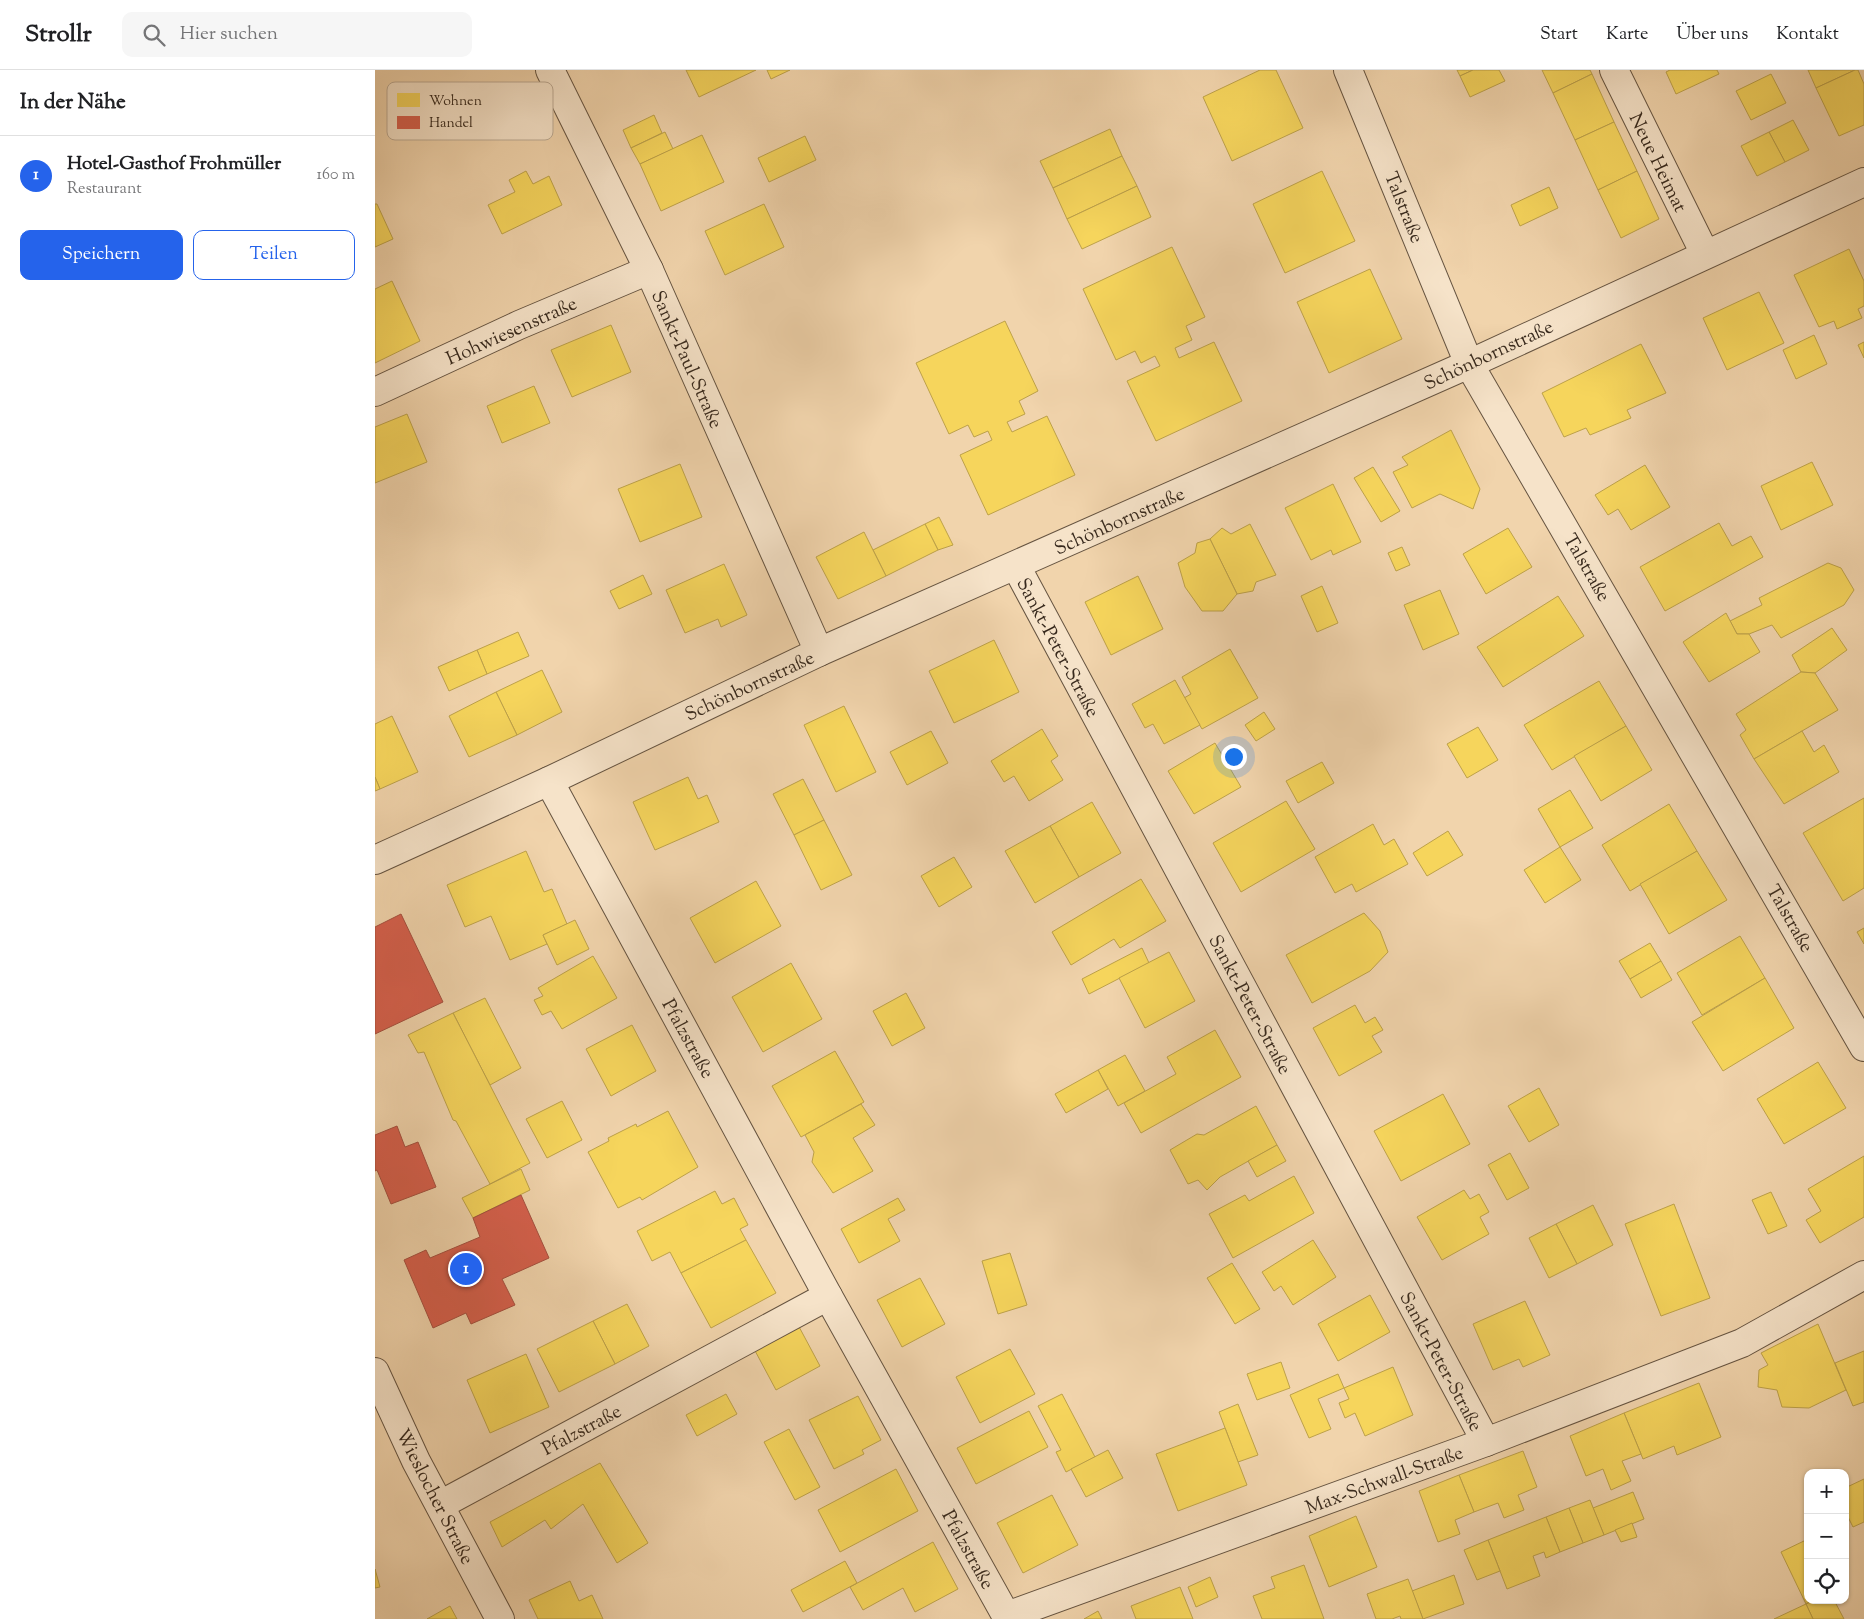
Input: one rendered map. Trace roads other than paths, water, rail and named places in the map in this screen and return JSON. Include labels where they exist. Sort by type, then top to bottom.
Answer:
[{"type":"street","name":"Sankt-Paul-Straße","points":[[550,70],[649,270],[819,652]]},
{"type":"street","name":"Talstraße","points":[[1348,70],[1469,364],[1819,965],[1864,1047]]},
{"type":"street","name":"Neue Heimat","points":[[1614,70],[1705,254]]},
{"type":"street","name":"Schönbornstraße","points":[[375,860],[549,781],[819,652],[1469,364],[1864,182]]},
{"type":"street","name":"Hohwiesenstraße","points":[[375,392],[519,325],[649,270]]},
{"type":"street","name":"Sankt-Peter-Straße","points":[[1016,566],[1486,1442]]},
{"type":"street","name":"Pfalzstraße","points":[[549,781],[829,1296],[1007,1618]]},
{"type":"street","name":"Max-Schwall-Straße","points":[[1007,1618],[1486,1442],[1742,1344],[1864,1275]]},
{"type":"street","name":"Pfalzstraße","points":[[440,1505],[829,1296]]},
{"type":"street","name":"Wieslocher Straße","points":[[375,1372],[416,1461],[500,1619]]},
{"type":"place","name":"Hotel-Gasthof Frohmüller","points":[[466,1269]]}]
